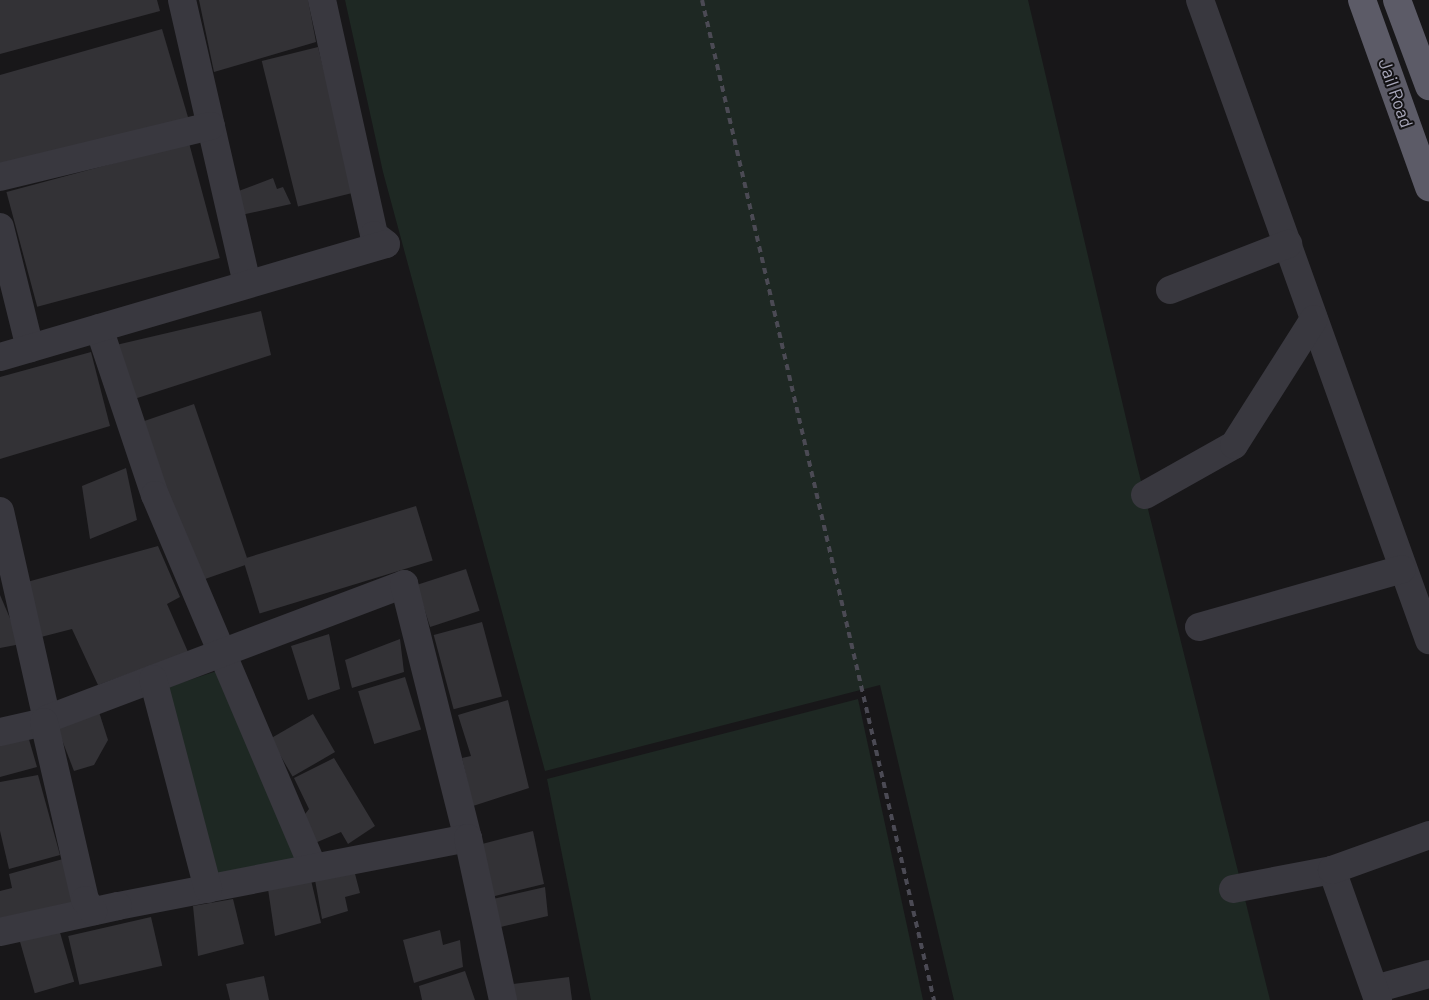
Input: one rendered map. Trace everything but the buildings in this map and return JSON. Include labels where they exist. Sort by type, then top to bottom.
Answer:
[{"type":"highway","name":"Jail Road","points":[[1362,0],[1429,187]]},
{"type":"highway","name":"Jail Road","points":[[1397,0],[1429,86]]},
{"type":"street","points":[[182,0],[247,284]]},
{"type":"street","points":[[0,357],[386,244],[374,235],[322,0]]},
{"type":"street","points":[[1200,0],[1402,569],[1421,596],[1429,640]]},
{"type":"street","points":[[0,178],[211,126]]},
{"type":"street","points":[[0,227],[30,348]]},
{"type":"street","points":[[1170,290],[1288,244]]},
{"type":"street","points":[[1145,495],[1234,445],[1314,319]]},
{"type":"street","points":[[100,328],[155,495],[313,867]]},
{"type":"street","points":[[0,511],[47,719],[404,584],[468,838],[503,1000]]},
{"type":"street","points":[[1199,627],[1402,569]]},
{"type":"street","points":[[152,679],[208,889]]},
{"type":"street","points":[[0,732],[44,722],[85,900],[93,911]]},
{"type":"street","points":[[1233,889],[1332,870],[1429,835]]},
{"type":"street","points":[[0,932],[93,911],[468,838]]},
{"type":"street","points":[[1332,870],[1376,995],[1429,974]]},
{"type":"shaded area","points":[[345,0],[1028,0],[1136,461],[1270,1000],[954,1000],[880,685],[545,771],[383,172]]},
{"type":"shaded area","points":[[226,668],[304,858],[210,878],[159,690]]},
{"type":"shaded area","points":[[858,699],[923,1000],[591,1000],[547,779]]},
{"type":"railway","points":[[702,0],[934,1000]]}]
